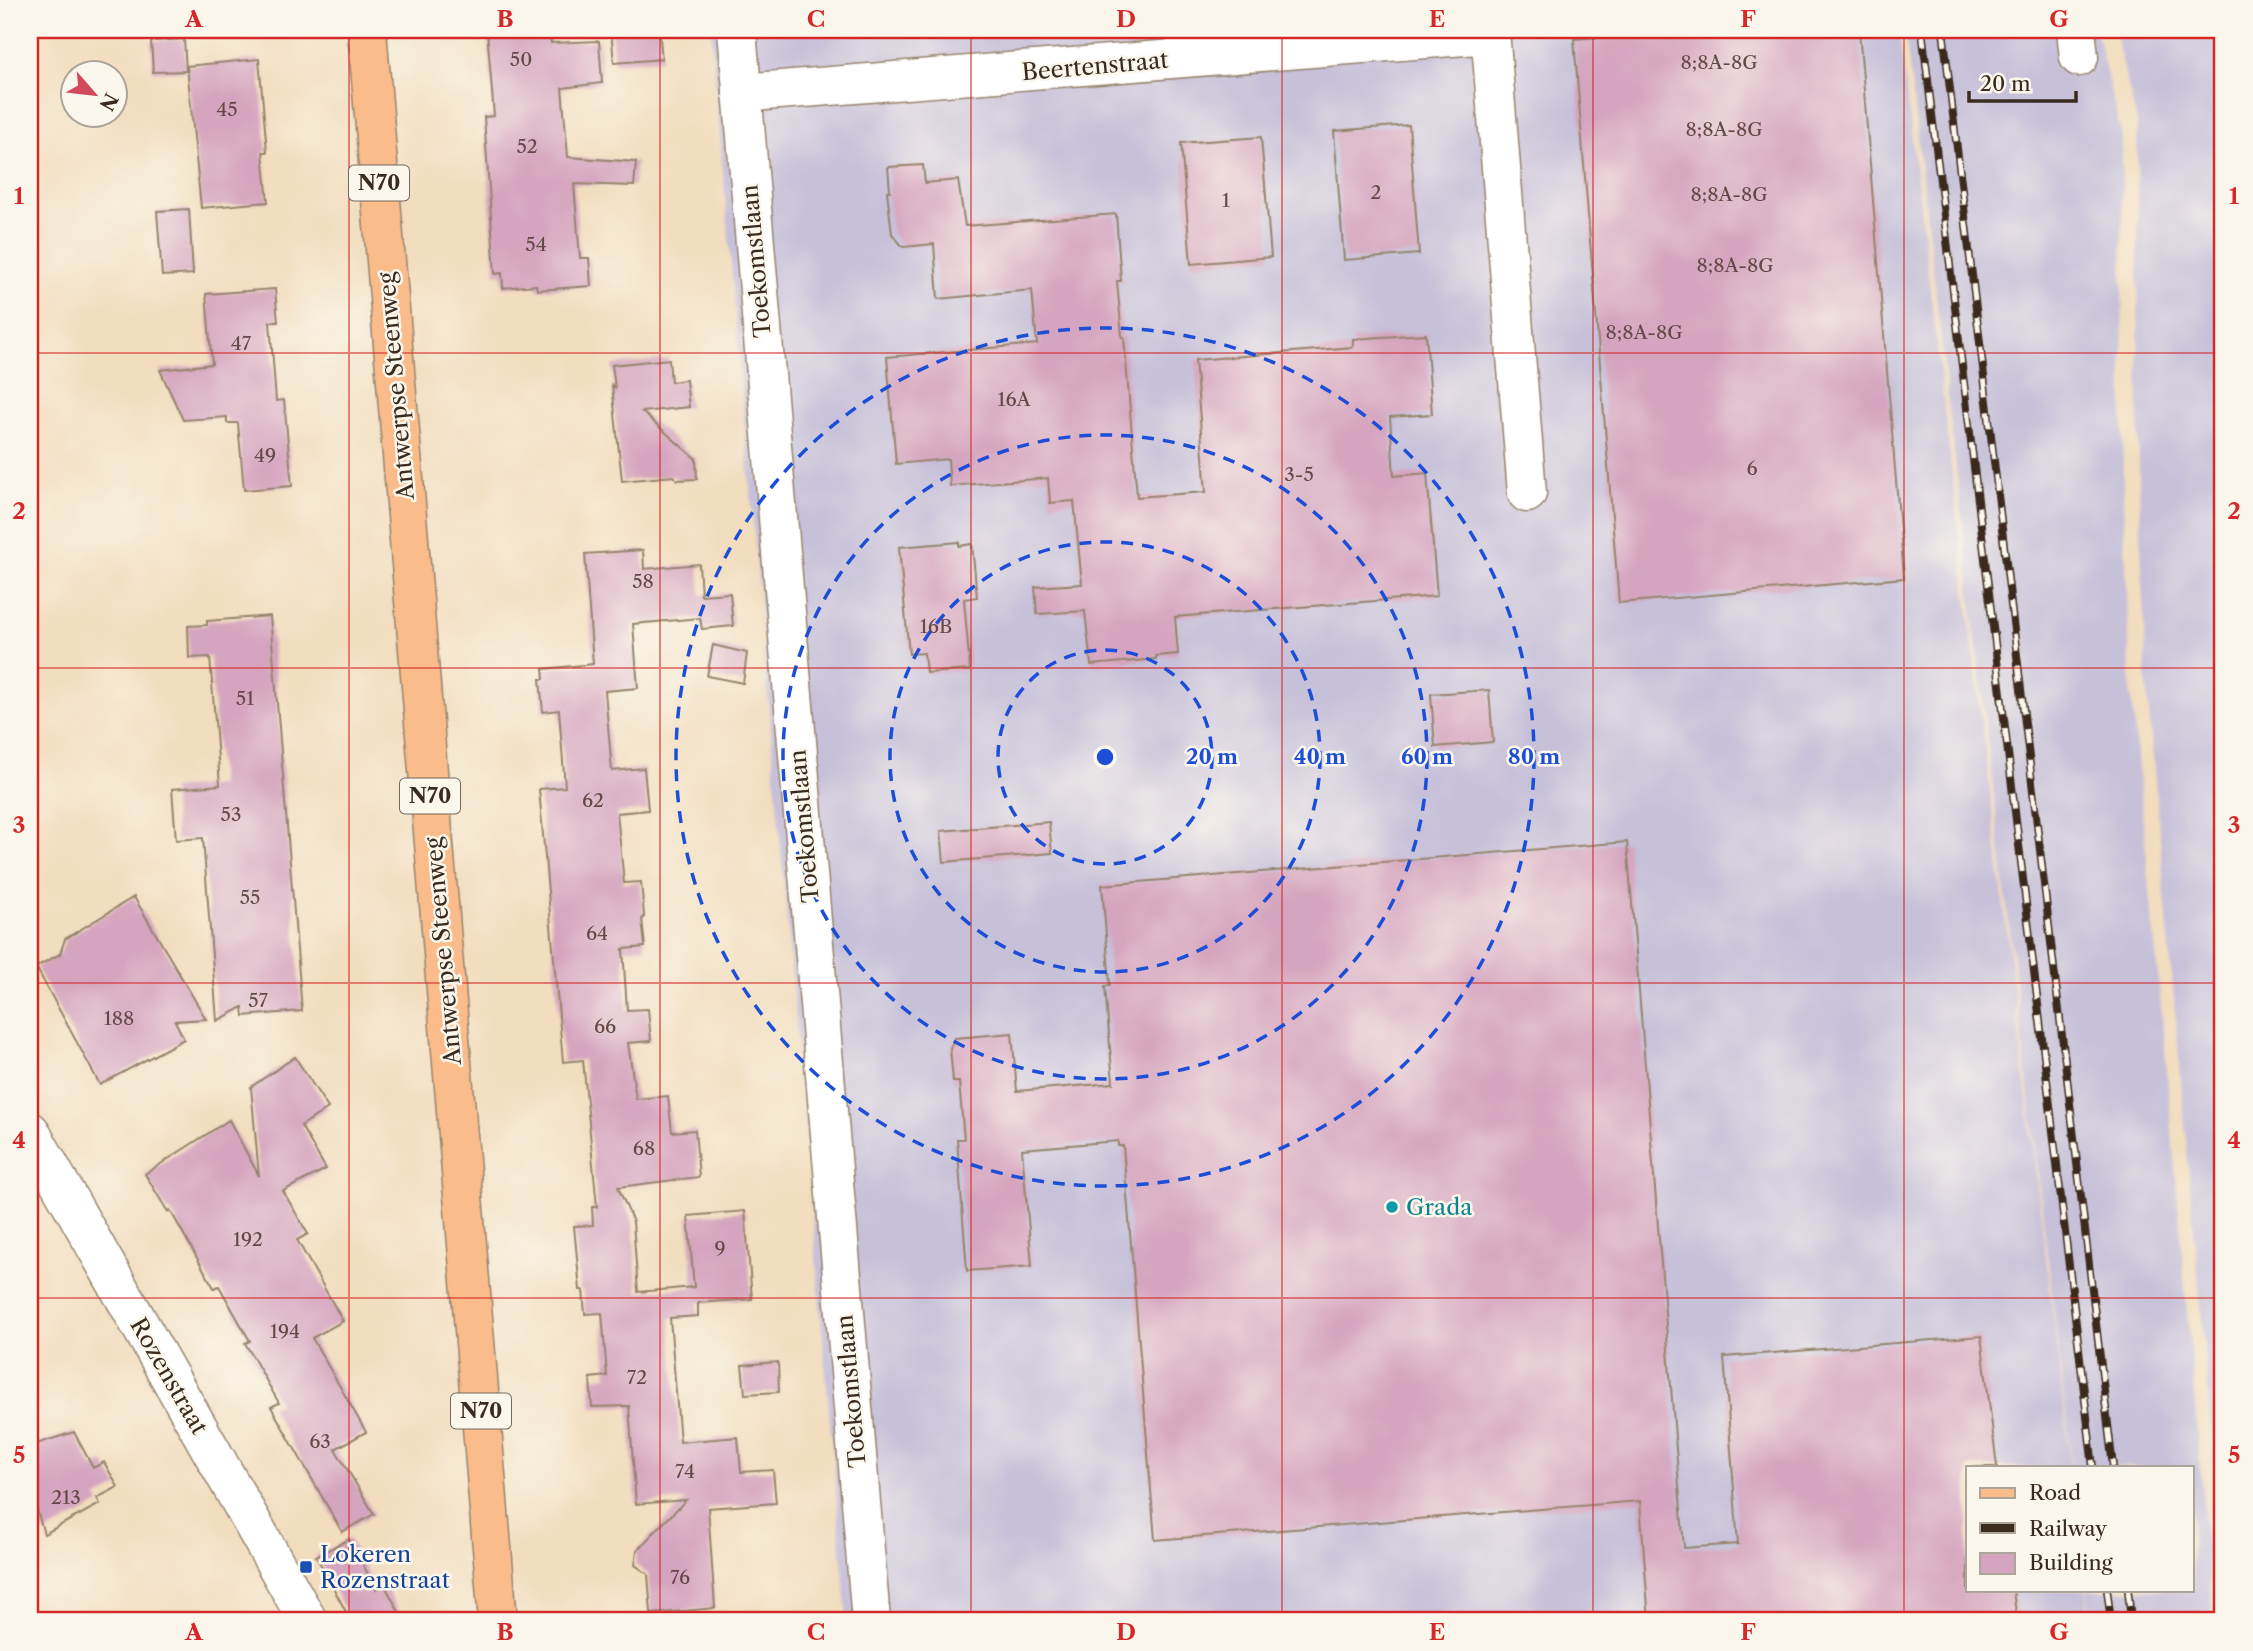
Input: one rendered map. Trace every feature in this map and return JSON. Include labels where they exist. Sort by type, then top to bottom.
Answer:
[{"type":"main road","name":"Antwerpse Steenweg","points":[[367,30],[498,1621]]},
{"type":"street","name":"Toekomstlaan","points":[[737,30],[871,1621]]},
{"type":"street","name":"Beertenstraat","points":[[742,93],[1490,32],[1527,493]]},
{"type":"street","name":"Rozenstraat","points":[[30,1131],[309,1621]]},
{"type":"shaded area","points":[[711,30],[1899,30],[2071,1466],[1966,1466],[1966,1592],[2086,1592],[2089,1621],[847,1621]]},
{"type":"shaded area","points":[[1905,30],[2096,30],[2122,138],[2123,491],[2131,694],[2165,1049],[2213,1621],[2090,1621],[2087,1592],[2194,1592],[2194,1466],[2072,1466]]},
{"type":"shaded area","points":[[2114,30],[2223,30],[2223,1565],[2146,678],[2139,484],[2137,122]]},
{"type":"building","points":[[487,30],[550,30],[551,43],[599,41],[602,83],[562,88],[568,157],[636,162],[634,186],[574,184],[580,258],[589,258],[591,286],[537,290],[536,285],[503,288],[502,273],[495,274],[484,117],[494,116]]},
{"type":"building","points":[[611,30],[659,30],[662,59],[614,63]]},
{"type":"building","points":[[1692,30],[1859,30],[1904,578],[1619,603],[1574,39]]},
{"type":"building","points":[[184,39],[186,71],[153,72],[151,41]]},
{"type":"building","points":[[259,59],[267,152],[263,152],[268,202],[201,208],[187,66]]},
{"type":"building","points":[[1409,125],[1419,254],[1344,260],[1334,131]]},
{"type":"building","points":[[1261,137],[1271,257],[1191,264],[1181,143]]},
{"type":"building","points":[[923,165],[925,183],[958,180],[965,226],[1116,214],[1121,281],[1117,281],[1137,497],[1206,492],[1195,360],[1353,347],[1353,339],[1426,334],[1432,414],[1390,417],[1394,476],[1427,473],[1437,596],[1175,617],[1178,654],[1156,656],[1156,659],[1091,665],[1085,611],[1037,614],[1035,587],[1082,584],[1074,501],[1050,503],[1048,478],[950,486],[948,459],[896,464],[887,357],[1037,344],[1032,290],[938,299],[934,244],[903,247],[892,234],[887,191],[890,191],[888,167]]},
{"type":"building","points":[[189,209],[193,274],[162,276],[157,211]]},
{"type":"building","points":[[275,289],[278,322],[270,322],[276,401],[284,400],[292,486],[244,490],[238,423],[227,423],[227,417],[183,420],[160,370],[212,364],[206,294]]},
{"type":"building","points":[[669,359],[671,382],[686,380],[689,407],[642,412],[696,459],[697,479],[677,480],[674,476],[622,481],[612,365]]},
{"type":"building","points":[[959,542],[959,546],[972,544],[977,597],[964,599],[970,670],[926,673],[924,653],[909,654],[899,547]]},
{"type":"building","points":[[643,550],[644,569],[699,564],[701,595],[730,593],[733,626],[702,629],[700,618],[633,624],[638,688],[605,691],[612,771],[644,768],[648,810],[617,813],[624,883],[641,882],[644,915],[642,919],[645,947],[623,949],[627,1010],[648,1009],[651,1041],[628,1043],[636,1099],[668,1096],[672,1132],[695,1130],[699,1177],[618,1187],[633,1222],[638,1292],[694,1287],[688,1216],[745,1211],[752,1299],[698,1303],[698,1316],[670,1318],[680,1442],[738,1437],[741,1472],[773,1470],[776,1503],[708,1508],[715,1608],[651,1614],[648,1574],[635,1565],[637,1550],[686,1500],[636,1504],[629,1406],[592,1407],[590,1378],[607,1376],[602,1313],[585,1314],[574,1226],[593,1225],[592,1207],[597,1207],[583,1060],[563,1062],[539,789],[565,787],[559,710],[543,712],[540,679],[544,679],[543,669],[593,664],[585,554]]},
{"type":"building","points":[[270,616],[302,1011],[244,1016],[243,1007],[217,1021],[203,838],[176,840],[172,789],[220,785],[210,657],[189,658],[188,626],[207,625],[207,621]]},
{"type":"building","points":[[713,645],[747,653],[743,683],[707,676]]},
{"type":"building","points":[[1489,690],[1493,742],[1435,747],[1431,694]]},
{"type":"building","points":[[1049,822],[1052,853],[944,862],[941,831]]},
{"type":"building","name":"Grada","points":[[1627,842],[1684,1548],[1738,1544],[1724,1357],[1981,1336],[1997,1466],[1966,1466],[1966,1592],[2013,1592],[2017,1621],[1649,1621],[1640,1501],[1155,1540],[1123,1146],[1118,1146],[1118,1141],[1022,1149],[1032,1266],[967,1271],[957,1139],[964,1139],[959,1082],[953,1082],[950,1048],[955,1038],[1012,1033],[1017,1091],[1113,1083],[1105,986],[1110,985],[1102,885]]},
{"type":"building","points":[[134,897],[206,1019],[175,1021],[184,1039],[100,1085],[36,967],[60,954],[65,939]]},
{"type":"building","points":[[295,1057],[328,1108],[301,1126],[326,1169],[283,1191],[308,1234],[297,1240],[343,1321],[312,1338],[366,1432],[335,1449],[374,1514],[342,1532],[271,1407],[279,1403],[245,1343],[250,1341],[219,1286],[214,1288],[170,1210],[168,1212],[145,1174],[229,1120],[259,1176],[251,1087]]},
{"type":"building","points":[[778,1362],[779,1392],[745,1394],[742,1365]]},
{"type":"building","points":[[74,1432],[93,1468],[104,1462],[118,1487],[97,1498],[100,1504],[44,1534],[30,1487],[30,1446]]},
{"type":"building","points":[[349,1539],[376,1589],[384,1584],[404,1621],[351,1621],[316,1556]]},
{"type":"railway","points":[[1922,30],[2093,1466]]},
{"type":"railway","points":[[1943,30],[2113,1466]]},
{"type":"railway","points":[[2107,1592],[2111,1621]]},
{"type":"railway","points":[[2128,1592],[2131,1621]]},
{"type":"place","name":"Grada","points":[[1392,1207]]},
{"type":"place","name":"Lokeren Rozenstraat","points":[[306,1567]]}]
